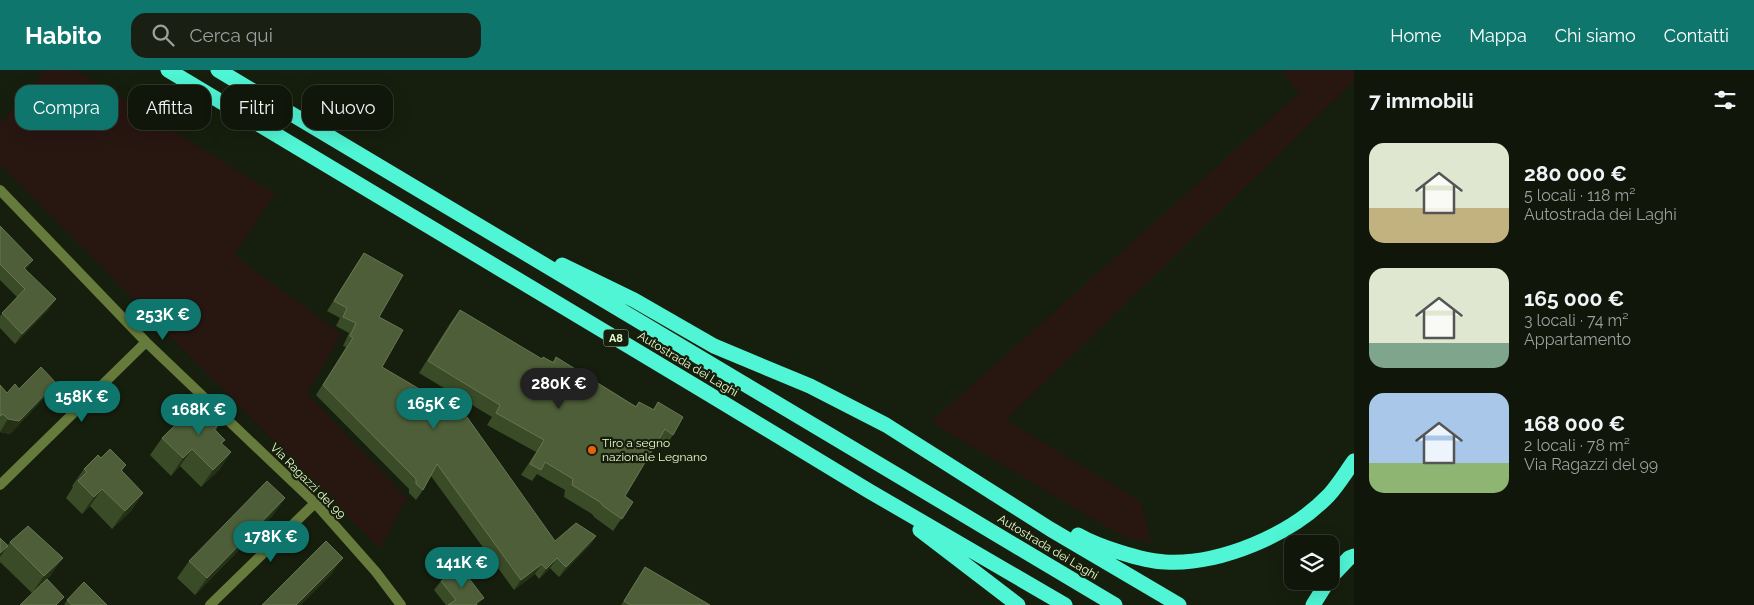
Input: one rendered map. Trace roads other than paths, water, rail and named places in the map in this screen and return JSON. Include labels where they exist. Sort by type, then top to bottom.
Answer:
[{"type":"highway","name":"Autostrada dei Laghi","points":[[168,70],[711,395],[869,492],[1066,605]]},
{"type":"highway","name":"Autostrada dei Laghi","points":[[218,70],[1115,605]]},
{"type":"highway","points":[[476,225],[634,300],[714,346],[810,386],[886,426],[1050,530],[1179,605]]},
{"type":"highway","points":[[960,472],[990,485],[1090,542],[1131,555],[1164,562],[1204,559],[1235,552],[1272,536],[1301,518],[1328,495],[1354,461]]},
{"type":"highway","points":[[869,492],[1018,605]]},
{"type":"highway","points":[[1339,569],[1349,558],[1354,556]]},
{"type":"highway","points":[[1313,605],[1322,590]]},
{"type":"street","name":"Via Ragazzi del 99","points":[[0,190],[146,342],[314,503],[376,572],[401,605]]},
{"type":"street","points":[[0,485],[146,342]]},
{"type":"street","points":[[210,605],[314,503]]},
{"type":"place","name":"Tiro a segno nazionale Legnano","points":[[592,450]]}]
